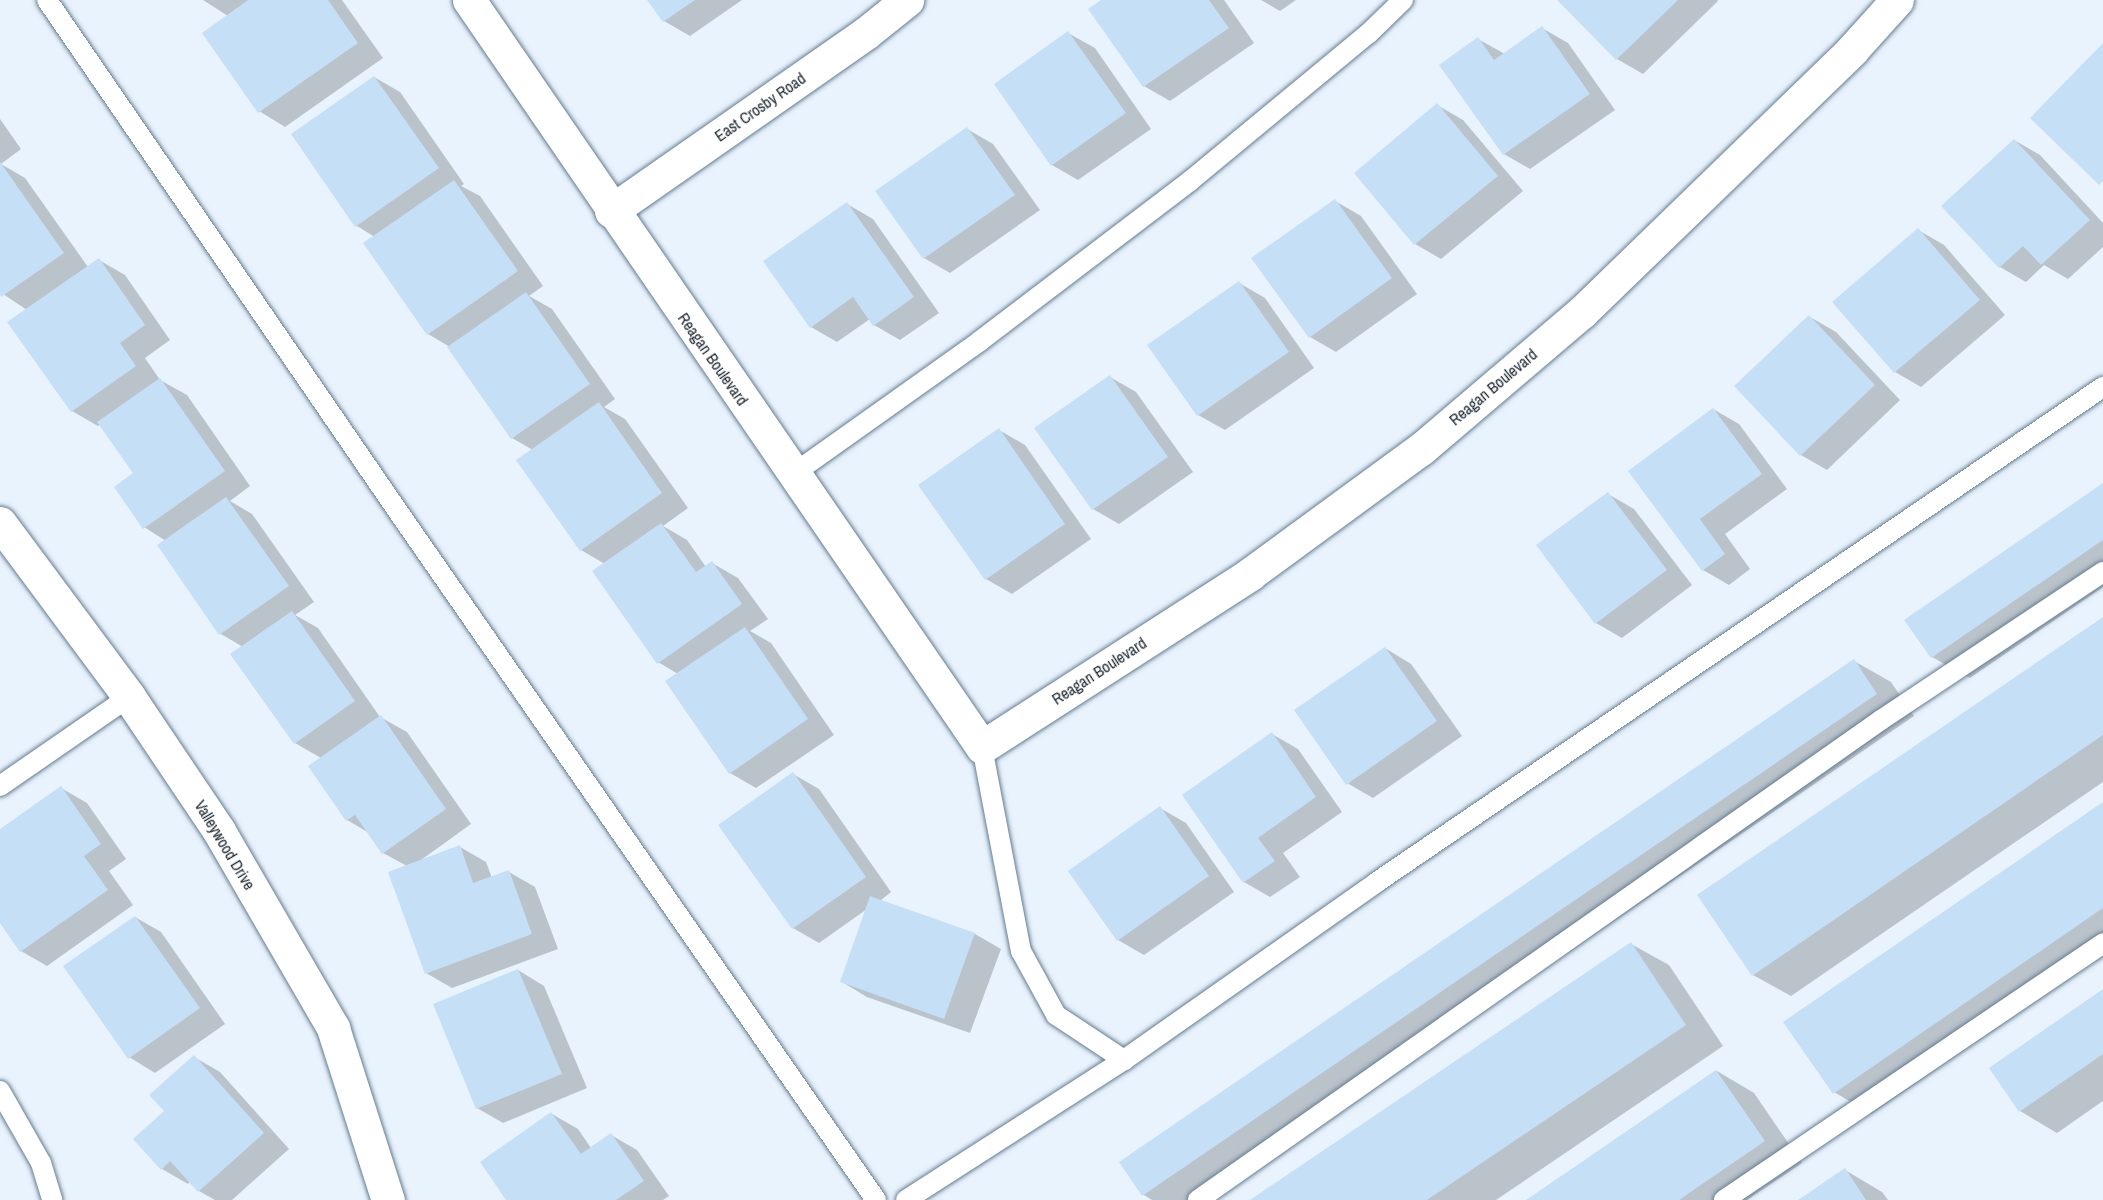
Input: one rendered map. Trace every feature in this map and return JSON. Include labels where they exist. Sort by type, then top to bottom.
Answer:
[{"type":"street","name":"Reagan Boulevard","points":[[469,0],[982,747],[1250,574],[1421,449],[1582,312],[1852,50],[1897,0]]},
{"type":"street","name":"East Crosby Road","points":[[612,211],[866,33],[907,0]]},
{"type":"street","name":"Valleywood Drive","points":[[0,524],[129,697],[219,831],[333,1028],[388,1200]]},
{"type":"lane","points":[[47,0],[397,510],[876,1200]]},
{"type":"lane","points":[[793,474],[980,341],[1190,181],[1368,34],[1403,0]]},
{"type":"lane","points":[[906,1200],[1124,1059],[1387,876],[2103,387]]},
{"type":"lane","points":[[1198,1200],[1881,720],[2103,573]]},
{"type":"lane","points":[[0,786],[129,697]]},
{"type":"lane","points":[[982,747],[1021,951],[1056,1014],[1124,1059]]},
{"type":"lane","points":[[1724,1200],[2103,943]]},
{"type":"lane","points":[[0,1091],[41,1163],[52,1200]]},
{"type":"building","points":[[248,0],[328,0],[358,43],[258,113],[202,33]]},
{"type":"building","points":[[647,0],[695,0],[663,22]]},
{"type":"building","points":[[1101,0],[1209,0],[1229,28],[1143,87],[1088,9]]},
{"type":"building","points":[[1557,0],[1678,0],[1616,60]]},
{"type":"building","points":[[1542,26],[1590,94],[1503,155],[1439,65],[1478,37],[1494,60]]},
{"type":"building","points":[[1068,31],[1126,113],[1051,166],[994,84]]},
{"type":"building","points":[[2103,43],[2103,181],[2099,185],[2030,118]]},
{"type":"building","points":[[374,76],[439,168],[355,227],[291,134]]},
{"type":"building","points":[[1437,103],[1498,176],[1414,245],[1354,173]]},
{"type":"building","points":[[967,127],[1015,195],[923,259],[875,191]]},
{"type":"building","points":[[2014,139],[2090,220],[2041,265],[2023,246],[1999,268],[1941,206]]},
{"type":"building","points":[[0,162],[64,253],[1,297],[0,295]]},
{"type":"building","points":[[454,180],[518,271],[427,335],[363,243]]},
{"type":"building","points":[[1335,199],[1392,278],[1309,338],[1251,258]]},
{"type":"building","points":[[847,202],[914,297],[873,326],[853,297],[810,328],[763,261]]},
{"type":"building","points":[[1918,228],[1980,300],[1894,373],[1832,302]]},
{"type":"building","points":[[99,258],[145,325],[120,343],[136,366],[71,412],[7,322]]},
{"type":"building","points":[[1239,281],[1289,352],[1197,416],[1147,345]]},
{"type":"building","points":[[526,292],[590,384],[511,439],[447,347]]},
{"type":"building","points":[[1809,315],[1875,385],[1800,456],[1734,386]]},
{"type":"building","points":[[1110,375],[1168,457],[1092,510],[1034,428]]},
{"type":"building","points":[[160,378],[225,471],[143,529],[114,487],[133,473],[97,422]]},
{"type":"building","points":[[599,402],[662,493],[580,551],[516,460]]},
{"type":"building","points":[[1713,408],[1762,474],[1700,519],[1725,554],[1702,571],[1628,471]]},
{"type":"building","points":[[999,428],[1065,524],[985,580],[918,485]]},
{"type":"building","points":[[2103,483],[2103,540],[1931,658],[1904,620]]},
{"type":"building","points":[[1608,492],[1667,570],[1595,624],[1536,545]]},
{"type":"building","points":[[226,497],[289,586],[219,635],[157,545]]},
{"type":"building","points":[[661,523],[696,572],[712,561],[742,604],[657,664],[592,571]]},
{"type":"building","points":[[292,611],[355,701],[294,744],[230,654]]},
{"type":"building","points":[[2103,617],[2103,735],[1752,976],[1697,895]]},
{"type":"building","points":[[745,627],[808,719],[729,774],[665,681]]},
{"type":"building","points":[[1385,647],[1437,721],[1346,785],[1294,710]]},
{"type":"building","points":[[1854,659],[1877,694],[1142,1196],[1119,1162]]},
{"type":"building","points":[[381,715],[446,809],[382,854],[355,815],[346,821],[308,766]]},
{"type":"building","points":[[1272,732],[1316,797],[1258,838],[1275,861],[1243,883],[1182,795]]},
{"type":"building","points":[[793,772],[866,877],[792,929],[718,825]]},
{"type":"building","points":[[61,786],[101,844],[84,856],[108,890],[20,952],[0,923],[0,829]]},
{"type":"building","points":[[2103,802],[2103,908],[1833,1094],[1783,1022]]},
{"type":"building","points":[[1160,806],[1209,876],[1117,941],[1068,871]]},
{"type":"building","points":[[460,845],[473,883],[509,870],[532,934],[425,974],[388,872]]},
{"type":"building","points":[[870,896],[975,933],[944,1019],[840,982]]},
{"type":"building","points":[[135,916],[200,1008],[128,1059],[63,966]]},
{"type":"building","points":[[1631,942],[1686,1025],[1427,1200],[1250,1200]]},
{"type":"building","points":[[518,969],[562,1074],[476,1109],[433,1004]]},
{"type":"building","points":[[2103,989],[2103,1054],[2019,1112],[1989,1068]]},
{"type":"building","points":[[194,1055],[264,1133],[198,1192],[170,1161],[161,1170],[133,1139],[164,1111],[149,1095]]},
{"type":"building","points":[[1716,1070],[1765,1141],[1679,1200],[1526,1200]]},
{"type":"building","points":[[551,1112],[581,1154],[611,1133],[644,1181],[616,1200],[506,1200],[480,1162]]},
{"type":"building","points":[[1845,1168],[1866,1200],[1798,1200]]}]
